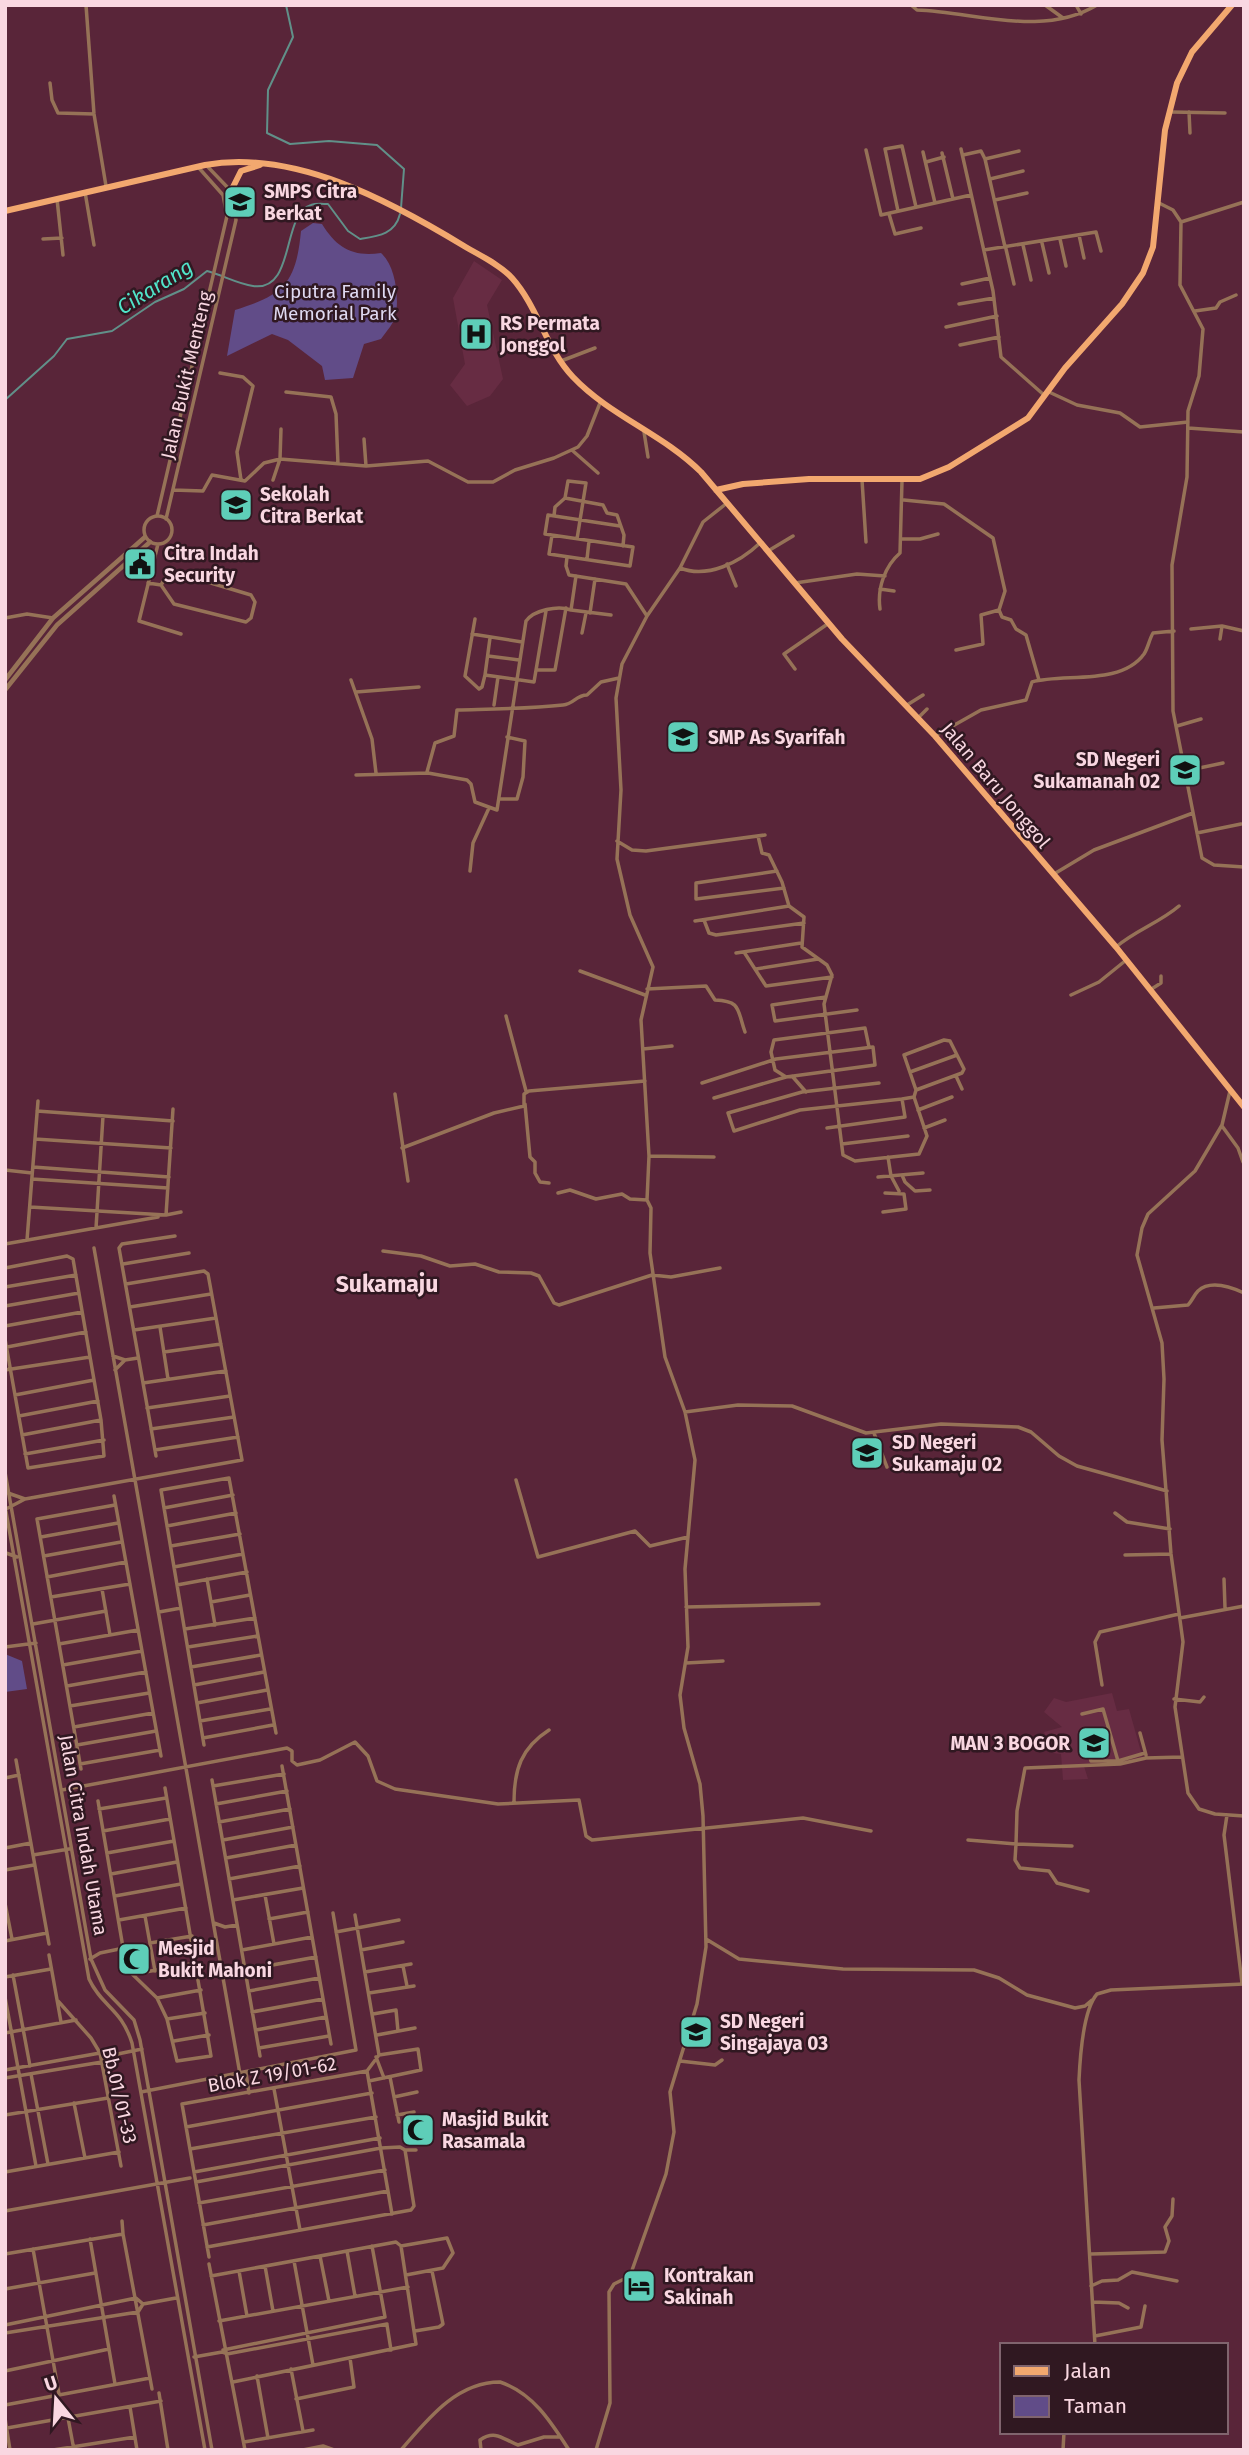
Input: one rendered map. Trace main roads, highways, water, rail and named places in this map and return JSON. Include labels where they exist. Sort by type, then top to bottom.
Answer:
[{"type":"main road","points":[[716,490],[793,480],[920,479],[949,467],[1023,421],[1048,394],[1065,368],[1139,280],[1153,247],[1170,112],[1188,59],[1231,6]]},
{"type":"main road","name":"Jalan Baru Jonggol","points":[[5,211],[202,166],[236,161],[265,163],[312,174],[388,204],[509,275],[573,378],[601,401],[686,457],[829,623],[935,736],[1116,947],[1244,1107]]},
{"type":"main road","points":[[231,191],[241,171],[265,163]]},
{"type":"waterway","name":"Cikarang","points":[[286,5],[293,37],[268,90],[267,133],[290,144],[329,141],[377,145],[404,169],[401,208]]},
{"type":"waterway","name":"Cikarang","points":[[5,400],[54,356],[67,339],[112,331],[155,302],[184,289],[207,271],[247,285],[267,285],[276,277],[282,265],[295,222],[302,211],[311,205],[328,204],[348,231],[360,239],[390,230],[400,214]]},
{"type":"place","name":"SMPS Citra Berkat","points":[[240,202]]},
{"type":"place","name":"RS Permata Jonggol","points":[[476,334]]},
{"type":"place","name":"Sekolah Citra Berkat","points":[[236,505]]},
{"type":"place","name":"Citra Indah Security","points":[[140,564]]},
{"type":"place","name":"SMP As Syarifah","points":[[683,737]]},
{"type":"place","name":"SD Negeri Sukamanah 02","points":[[1185,770]]},
{"type":"place","name":"SD Negeri Sukamaju 02","points":[[867,1453]]},
{"type":"place","name":"MAN 3 BOGOR","points":[[1094,1743]]},
{"type":"place","name":"Mesjid Bukit Mahoni","points":[[134,1959]]},
{"type":"place","name":"SD Negeri Singajaya 03","points":[[696,2032]]},
{"type":"place","name":"Masjid Bukit Rasamala","points":[[418,2130]]},
{"type":"place","name":"Kontrakan Sakinah","points":[[639,2286]]},
{"type":"district","name":"Sukamaju","points":[[387,1284]]},
{"type":"park label","name":"Ciputra Family Memorial Park","points":[[335,302]]}]
